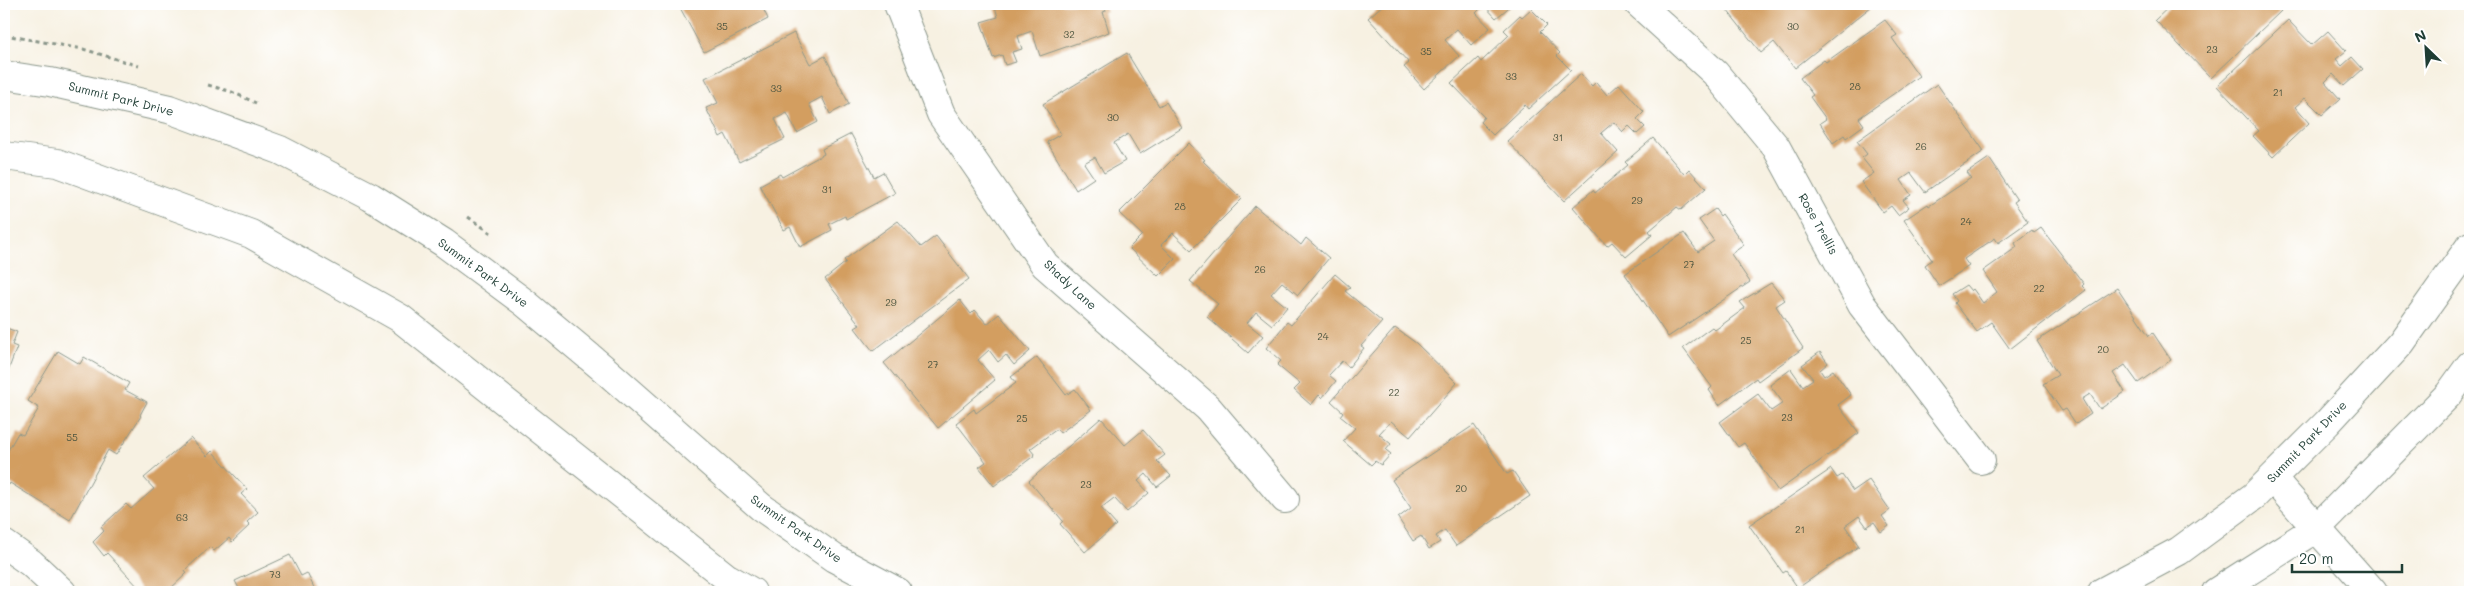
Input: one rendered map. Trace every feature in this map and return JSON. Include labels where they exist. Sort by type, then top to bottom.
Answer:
[{"type":"street","name":"Shady Lane","points":[[898,4],[941,114],[1046,264],[1208,408],[1285,498]]},
{"type":"street","name":"Rose Trellis","points":[[1640,4],[1715,73],[1776,147],[1862,304],[1981,460]]},
{"type":"street","name":"Summit Park Drive","points":[[4,75],[50,82],[169,109],[280,150],[371,197],[444,243],[525,303],[604,369],[761,507],[834,558],[898,592]]},
{"type":"street","points":[[4,156],[57,163],[251,234],[400,318],[726,577],[752,592]]},
{"type":"street","name":"Summit Park Drive","points":[[2102,592],[2179,551],[2254,496],[2327,423],[2401,343],[2470,246]]},
{"type":"street","points":[[2216,592],[2318,527],[2449,394],[2470,365]]},
{"type":"street","points":[[2272,478],[2318,527],[2373,592]]},
{"type":"street","points":[[4,544],[31,563],[62,592]]},
{"type":"building","points":[[678,4],[761,4],[768,19],[704,52]]},
{"type":"building","points":[[994,4],[1104,4],[1106,11],[1103,12],[1109,32],[1040,56],[1032,31],[1018,36],[1022,49],[1012,52],[1016,62],[1005,65],[1002,55],[993,58],[981,22],[998,17]]},
{"type":"building","points":[[1384,4],[1513,4],[1496,18],[1484,5],[1476,13],[1490,28],[1471,45],[1457,29],[1445,40],[1459,56],[1424,89],[1404,67],[1409,63],[1368,18]]},
{"type":"building","points":[[1735,4],[1751,4],[1754,8],[1760,4],[1870,4],[1872,6],[1795,68],[1774,42],[1761,53],[1727,10]]},
{"type":"building","points":[[2172,4],[2275,4],[2281,11],[2211,78],[2155,20]]},
{"type":"building","points":[[1531,9],[1547,25],[1540,32],[1560,53],[1557,56],[1571,70],[1528,109],[1525,105],[1493,135],[1480,122],[1484,117],[1451,83],[1478,58],[1481,62],[1509,35],[1504,30],[1520,15],[1522,17]]},
{"type":"building","points":[[1885,20],[1897,35],[1892,38],[1919,76],[1859,118],[1864,125],[1846,138],[1844,135],[1833,143],[1820,123],[1826,119],[1810,97],[1813,95],[1800,78]]},
{"type":"building","points":[[2288,20],[2312,45],[2328,31],[2346,51],[2336,59],[2342,66],[2352,57],[2363,69],[2344,86],[2333,74],[2325,82],[2340,99],[2322,115],[2305,98],[2295,107],[2309,123],[2273,157],[2253,136],[2259,131],[2217,86]]},
{"type":"building","points":[[794,33],[810,64],[825,56],[849,104],[830,114],[822,97],[809,104],[818,122],[797,133],[787,113],[775,119],[785,139],[739,162],[725,134],[720,137],[706,108],[718,103],[705,78]]},
{"type":"building","points":[[1127,53],[1159,106],[1166,102],[1182,128],[1140,154],[1128,134],[1114,143],[1125,161],[1104,173],[1095,157],[1084,163],[1094,178],[1076,190],[1047,142],[1061,134],[1043,104]]},
{"type":"building","points":[[1581,74],[1592,86],[1596,82],[1607,95],[1619,84],[1644,112],[1637,119],[1645,127],[1637,134],[1629,126],[1623,132],[1614,122],[1601,133],[1618,152],[1564,201],[1507,141]]},
{"type":"building","points":[[1937,84],[1984,151],[1925,192],[1911,173],[1901,180],[1911,195],[1903,200],[1909,207],[1898,215],[1891,206],[1883,212],[1861,182],[1874,173],[1862,158],[1867,154],[1857,141]]},
{"type":"building","points":[[851,134],[874,177],[883,172],[895,193],[846,219],[845,216],[829,224],[832,230],[800,247],[790,227],[784,230],[760,185],[780,174],[782,177],[824,154],[822,149]]},
{"type":"building","points":[[1653,138],[1684,174],[1689,169],[1706,188],[1681,210],[1677,207],[1649,231],[1652,235],[1626,257],[1612,242],[1607,246],[1573,207],[1593,190],[1595,193],[1628,165],[1625,162]]},
{"type":"building","points":[[1189,143],[1205,160],[1203,161],[1242,199],[1191,250],[1173,233],[1161,245],[1175,259],[1158,276],[1129,248],[1142,235],[1119,213]]},
{"type":"building","points":[[1989,158],[2017,200],[2014,202],[2028,222],[1998,243],[1995,238],[1964,259],[1969,266],[1939,286],[1925,265],[1932,260],[1904,220],[1971,178],[1967,173]]},
{"type":"building","points":[[1255,206],[1301,245],[1306,238],[1329,258],[1298,295],[1282,282],[1271,294],[1287,307],[1272,325],[1256,312],[1247,323],[1263,336],[1248,353],[1207,317],[1218,304],[1190,281]]},
{"type":"building","points":[[1715,209],[1720,216],[1722,214],[1744,245],[1731,254],[1750,282],[1668,337],[1625,274],[1684,233],[1698,252],[1714,241],[1699,220]]},
{"type":"building","points":[[898,221],[921,247],[936,236],[969,279],[873,351],[855,328],[860,325],[825,279],[846,262],[844,260]]},
{"type":"building","points":[[2041,228],[2084,284],[2082,286],[2086,290],[2010,349],[1991,322],[1977,332],[1955,303],[1957,301],[1952,294],[1966,285],[1971,291],[1973,289],[1983,303],[1997,292],[1983,271],[2017,247],[2015,243],[2032,230],[2034,233]]},
{"type":"building","points":[[1335,274],[1350,287],[1345,291],[1382,322],[1361,346],[1364,348],[1349,367],[1342,361],[1329,375],[1336,381],[1322,398],[1319,395],[1311,405],[1294,390],[1300,384],[1277,365],[1281,361],[1266,348],[1287,322],[1291,325]]},
{"type":"building","points":[[1771,283],[1785,300],[1776,306],[1803,348],[1758,381],[1756,378],[1719,405],[1709,390],[1712,387],[1683,348],[1712,327],[1715,330],[1745,308],[1740,302]]},
{"type":"building","points":[[2117,288],[2149,336],[2153,333],[2171,360],[2138,383],[2125,365],[2113,373],[2125,392],[2100,409],[2090,394],[2082,399],[2091,414],[2076,424],[2066,409],[2062,411],[2043,384],[2058,375],[2037,341]]},
{"type":"building","points":[[960,300],[971,314],[975,310],[987,324],[999,314],[1030,351],[1014,365],[1006,355],[998,362],[989,350],[978,360],[995,380],[938,428],[884,363]]},
{"type":"building","points":[[4,327],[17,332],[12,345],[17,347],[8,371],[4,369]]},
{"type":"building","points":[[1395,328],[1416,343],[1457,383],[1410,437],[1391,421],[1379,434],[1391,444],[1386,450],[1391,454],[1381,465],[1375,461],[1371,465],[1343,441],[1355,428],[1340,416],[1343,412],[1331,401]]},
{"type":"building","points":[[58,351],[80,364],[84,357],[129,383],[125,390],[147,402],[141,416],[116,455],[108,450],[70,520],[10,483],[9,485],[4,482],[4,457],[18,433],[23,435],[39,408],[28,401]]},
{"type":"building","points":[[1820,352],[1828,363],[1820,370],[1824,376],[1833,370],[1851,395],[1838,405],[1859,433],[1778,491],[1744,443],[1738,447],[1720,422],[1758,394],[1771,411],[1783,403],[1770,385],[1791,369],[1803,386],[1813,379],[1802,365]]},
{"type":"building","points":[[1037,357],[1066,395],[1075,389],[1091,410],[1060,433],[1057,429],[1030,449],[1035,455],[994,486],[979,467],[986,462],[956,423],[974,409],[976,413],[1016,383],[1011,377]]},
{"type":"building","points":[[1101,418],[1125,445],[1143,430],[1165,455],[1157,461],[1171,476],[1157,487],[1146,474],[1138,481],[1149,493],[1127,512],[1114,498],[1101,508],[1116,525],[1085,552],[1060,524],[1063,521],[1029,481]]},
{"type":"building","points":[[1474,425],[1507,474],[1513,471],[1530,496],[1456,546],[1445,530],[1436,536],[1440,542],[1429,549],[1421,536],[1413,541],[1398,518],[1411,508],[1392,480]]},
{"type":"building","points":[[191,438],[207,456],[212,451],[247,489],[241,494],[258,512],[247,522],[250,525],[232,542],[229,538],[214,551],[210,547],[185,570],[187,573],[167,592],[138,592],[140,589],[107,553],[104,556],[93,542],[104,531],[101,527],[126,504],[131,509],[154,489],[144,478]]},
{"type":"building","points":[[1831,469],[1837,478],[1842,475],[1853,491],[1869,480],[1890,510],[1882,516],[1889,526],[1881,532],[1874,522],[1867,527],[1859,516],[1845,526],[1859,546],[1798,588],[1786,571],[1783,573],[1749,525]]},
{"type":"building","points":[[290,555],[301,576],[307,573],[316,592],[241,592],[235,581]]}]
